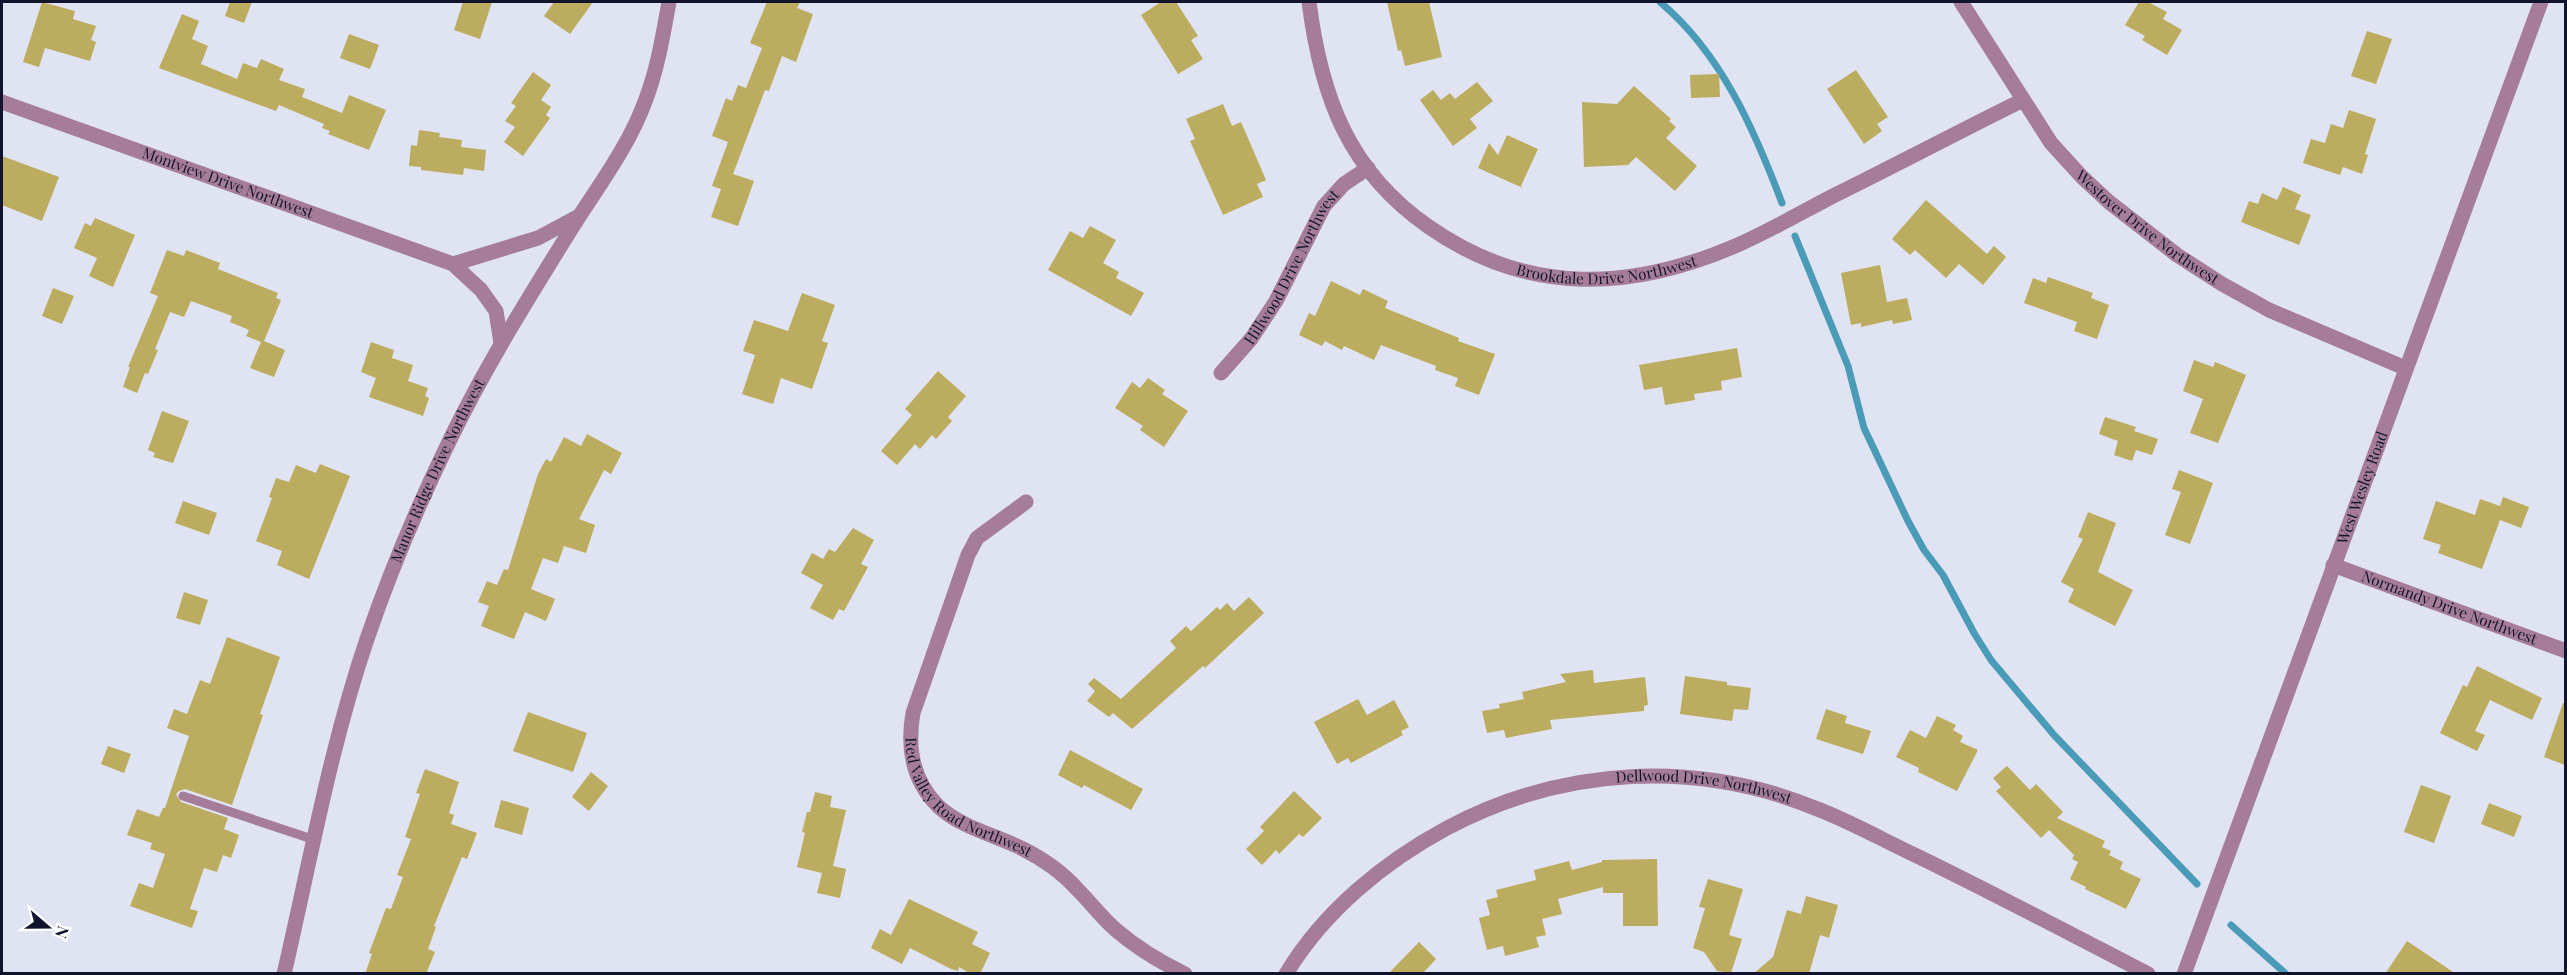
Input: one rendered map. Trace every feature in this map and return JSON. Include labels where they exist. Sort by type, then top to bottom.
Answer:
[{"type":"street","name":"Manor Ridge Drive Northwest","points":[[284,974],[340,730],[367,640],[390,579],[444,452],[501,343],[627,141],[645,102],[661,53],[669,2]]},
{"type":"street","name":"Brookdale Drive Northwest","points":[[1309,2],[1315,51],[1335,112],[1350,141],[1368,168],[1390,194],[1418,220],[1446,239],[1476,255],[1508,267],[1546,277],[1587,281],[1615,280],[1684,264],[1741,243],[2023,100]]},
{"type":"street","name":"Westover Drive Northwest","points":[[1960,2],[2051,143],[2109,202],[2177,255],[2222,284],[2269,310],[2405,368]]},
{"type":"street","name":"West Wesley Road","points":[[2184,974],[2541,2]]},
{"type":"street","name":"Montview Drive Northwest","points":[[2,102],[453,264],[481,290],[496,311],[501,343]]},
{"type":"street","name":"Hillwood Drive Northwest","points":[[1221,373],[1251,339],[1276,301],[1324,206],[1344,184],[1368,168]]},
{"type":"street","points":[[453,264],[537,238],[579,216]]},
{"type":"street","name":"Red Valley Road Northwest","points":[[1026,501],[977,538],[968,555],[913,713],[909,734],[914,766],[922,784],[937,805],[954,819],[1024,849],[1055,868],[1114,928],[1143,951],[1185,974]]},
{"type":"street","name":"Normandy Drive Northwest","points":[[2333,565],[2565,651]]},
{"type":"street","name":"Dellwood Drive Northwest","points":[[1286,974],[1329,917],[1368,881],[1416,845],[1470,816],[1520,798],[1580,781],[1640,775],[1680,776],[1720,781],[1773,794],[1820,810],[1950,872],[2148,974]]},
{"type":"lane","points":[[183,796],[315,840]]},
{"type":"building","points":[[42,2],[75,11],[73,19],[96,26],[91,40],[96,42],[90,61],[45,48],[39,67],[23,62]]},
{"type":"building","points":[[230,2],[252,2],[244,23],[225,16]]},
{"type":"building","points":[[463,2],[492,2],[480,39],[454,30]]},
{"type":"building","points":[[554,2],[593,2],[570,34],[544,16]]},
{"type":"building","points":[[767,2],[800,2],[797,8],[813,14],[796,62],[782,56],[769,91],[765,90],[733,174],[754,181],[738,226],[711,217],[721,189],[712,186],[728,142],[712,136],[726,98],[732,101],[738,85],[746,88],[762,48],[750,43]]},
{"type":"building","points":[[1161,2],[1176,2],[1198,36],[1191,40],[1203,59],[1178,74],[1141,15]]},
{"type":"building","points":[[1387,2],[1429,2],[1442,57],[1405,66],[1401,50],[1398,51]]},
{"type":"building","points":[[2139,2],[2148,2],[2167,12],[2163,19],[2182,30],[2167,55],[2142,40],[2145,36],[2125,25]]},
{"type":"building","points":[[182,14],[199,21],[192,39],[208,46],[201,64],[237,79],[243,63],[257,68],[261,59],[284,69],[279,80],[305,89],[302,97],[342,113],[349,95],[386,110],[369,150],[328,134],[330,131],[322,128],[324,124],[279,105],[276,111],[159,68]]},
{"type":"building","points":[[2367,31],[2392,39],[2376,84],[2351,76]]},
{"type":"building","points":[[349,34],[379,45],[370,69],[340,58]]},
{"type":"building","points":[[1856,70],[1888,117],[1877,124],[1882,131],[1864,144],[1827,89]]},
{"type":"building","points":[[533,72],[551,85],[541,100],[551,107],[546,115],[550,118],[523,156],[504,142],[515,127],[505,121],[516,106],[511,103]]},
{"type":"building","points":[[1719,74],[1720,97],[1691,98],[1690,75]]},
{"type":"building","points":[[1477,82],[1493,101],[1470,119],[1477,128],[1453,146],[1420,100],[1433,90],[1441,100],[1450,93],[1455,99]]},
{"type":"building","points":[[1634,86],[1671,119],[1669,121],[1676,127],[1666,138],[1697,166],[1675,191],[1636,157],[1628,165],[1584,167],[1582,102],[1617,104]]},
{"type":"building","points":[[1223,104],[1232,126],[1241,122],[1266,180],[1257,184],[1263,197],[1223,215],[1190,141],[1195,139],[1186,119]]},
{"type":"building","points":[[2349,110],[2376,119],[2365,154],[2368,155],[2362,174],[2343,167],[2340,175],[2303,163],[2311,139],[2325,143],[2331,124],[2343,128]]},
{"type":"building","points":[[419,130],[440,133],[439,137],[462,140],[461,147],[486,150],[484,171],[464,168],[463,175],[421,170],[421,167],[409,166],[411,145],[417,146]]},
{"type":"building","points":[[1507,135],[1538,149],[1521,186],[1523,188],[1478,168],[1489,143],[1498,155]]},
{"type":"building","points":[[2,156],[59,177],[42,221],[2,205]]},
{"type":"building","points":[[2283,187],[2301,195],[2295,209],[2311,215],[2299,245],[2241,222],[2249,201],[2258,204],[2262,193],[2277,200]]},
{"type":"building","points":[[1926,200],[1987,254],[1994,246],[2006,257],[1983,285],[1959,264],[1946,278],[1915,250],[1910,255],[1892,239]]},
{"type":"building","points":[[95,218],[135,235],[113,287],[89,276],[97,258],[74,248],[85,223],[91,226]]},
{"type":"building","points":[[1090,226],[1116,240],[1103,263],[1119,272],[1116,278],[1144,293],[1131,316],[1048,270],[1070,231],[1083,238]]},
{"type":"building","points":[[167,250],[184,256],[186,250],[220,263],[218,269],[278,293],[276,298],[281,300],[264,341],[285,350],[274,377],[250,368],[261,342],[246,336],[249,330],[230,322],[232,316],[191,301],[184,317],[170,312],[155,349],[158,350],[137,393],[123,387],[130,367],[128,367],[158,296],[150,293]]},
{"type":"building","points":[[1880,265],[1887,302],[1907,298],[1912,320],[1893,324],[1892,320],[1861,327],[1861,323],[1851,325],[1841,273]]},
{"type":"building","points":[[2048,277],[2093,293],[2091,298],[2109,305],[2097,339],[2074,331],[2077,322],[2024,303],[2033,278],[2046,283]]},
{"type":"building","points":[[1331,281],[1360,295],[1363,289],[1388,301],[1385,308],[1459,338],[1458,341],[1495,354],[1479,395],[1455,386],[1458,378],[1435,370],[1436,366],[1381,345],[1374,360],[1344,346],[1342,350],[1325,341],[1322,346],[1299,335],[1309,313],[1315,316]]},
{"type":"building","points":[[53,288],[74,296],[62,324],[42,316]]},
{"type":"building","points":[[802,293],[835,305],[822,341],[828,343],[812,389],[781,378],[773,404],[742,394],[755,355],[743,351],[754,320],[788,331]]},
{"type":"building","points":[[371,342],[394,350],[392,358],[413,365],[408,381],[428,388],[425,396],[429,398],[423,416],[369,397],[376,378],[361,372]]},
{"type":"building","points":[[1737,348],[1742,377],[1721,381],[1722,390],[1694,394],[1695,400],[1665,405],[1662,387],[1644,390],[1639,365]]},
{"type":"building","points":[[2194,360],[2213,367],[2215,362],[2246,375],[2218,443],[2190,433],[2203,399],[2183,391]]},
{"type":"building","points":[[938,371],[966,396],[948,417],[952,421],[936,439],[932,435],[920,449],[915,444],[897,465],[881,451],[912,415],[905,409]]},
{"type":"building","points":[[1148,378],[1165,390],[1162,394],[1188,411],[1164,447],[1140,430],[1143,426],[1115,408],[1132,382],[1140,388]]},
{"type":"building","points":[[162,411],[189,421],[173,463],[153,457],[155,453],[148,450]]},
{"type":"building","points":[[2105,417],[2136,427],[2134,431],[2158,439],[2152,455],[2136,450],[2132,461],[2114,455],[2118,441],[2099,434]]},
{"type":"building","points":[[587,434],[622,453],[611,474],[604,470],[579,519],[595,525],[586,553],[564,546],[558,563],[543,558],[531,589],[555,599],[546,621],[525,612],[514,639],[481,626],[489,606],[478,602],[487,581],[497,585],[504,569],[508,570],[538,474],[546,459],[551,462],[564,437],[581,446]]},
{"type":"building","points":[[320,464],[350,476],[309,579],[277,565],[282,551],[256,541],[272,498],[269,497],[276,478],[289,482],[296,465],[316,473]]},
{"type":"building","points":[[2179,470],[2213,483],[2190,544],[2165,535],[2181,492],[2172,489]]},
{"type":"building","points":[[2503,497],[2529,507],[2521,528],[2500,520],[2482,569],[2438,553],[2441,545],[2423,539],[2436,501],[2475,515],[2480,499],[2500,506]]},
{"type":"building","points":[[183,501],[217,513],[209,535],[175,523]]},
{"type":"building","points":[[2088,512],[2116,523],[2098,572],[2133,590],[2115,626],[2068,602],[2074,589],[2061,582],[2083,539],[2078,537]]},
{"type":"building","points":[[853,528],[874,540],[861,564],[868,567],[844,611],[839,609],[833,620],[810,608],[823,585],[801,573],[812,553],[823,559],[829,549],[835,552]]},
{"type":"building","points":[[184,592],[208,600],[200,625],[176,618]]},
{"type":"building","points":[[1249,597],[1264,613],[1205,668],[1203,666],[1132,729],[1113,713],[1109,717],[1087,701],[1095,691],[1088,684],[1094,678],[1121,699],[1176,648],[1170,641],[1186,626],[1191,631],[1217,607],[1220,610],[1227,603],[1234,611]]},
{"type":"building","points":[[227,637],[280,657],[232,805],[185,789],[176,794],[181,802],[228,818],[224,829],[239,835],[231,858],[223,855],[217,872],[204,868],[190,909],[198,911],[192,928],[130,906],[139,883],[153,888],[165,854],[150,849],[152,843],[127,835],[137,809],[159,817],[165,808],[189,736],[167,728],[174,709],[187,714],[200,680],[210,684]]},
{"type":"building","points":[[2477,666],[2542,698],[2532,720],[2490,700],[2475,731],[2485,735],[2477,751],[2440,733],[2463,685],[2467,687]]},
{"type":"building","points":[[1593,670],[1594,683],[1645,677],[1648,705],[1644,706],[1644,711],[1550,720],[1552,729],[1506,738],[1504,730],[1487,733],[1482,711],[1500,708],[1499,704],[1524,699],[1522,692],[1566,682],[1560,674]]},
{"type":"building","points":[[1685,676],[1751,688],[1748,710],[1734,709],[1732,721],[1680,714]]},
{"type":"building","points":[[1358,699],[1367,715],[1394,700],[1409,727],[1401,731],[1403,735],[1351,763],[1348,758],[1337,764],[1314,722]]},
{"type":"building","points":[[2563,703],[2565,703],[2565,765],[2544,757]]},
{"type":"building","points":[[1826,709],[1847,716],[1845,723],[1871,731],[1863,754],[1816,739]]},
{"type":"building","points":[[528,712],[587,733],[573,772],[513,751]]},
{"type":"building","points":[[1937,716],[1956,725],[1953,730],[1963,736],[1960,742],[1978,750],[1957,791],[1918,772],[1919,768],[1896,757],[1910,730],[1926,738]]},
{"type":"building","points":[[108,746],[131,754],[124,773],[101,764]]},
{"type":"building","points":[[1070,750],[1143,789],[1131,810],[1084,785],[1082,788],[1058,775]]},
{"type":"building","points":[[2007,766],[2030,790],[2036,784],[2063,812],[2057,818],[2105,841],[2102,847],[2111,851],[2109,855],[2123,862],[2120,869],[2141,879],[2126,909],[2070,879],[2078,862],[2072,859],[2074,855],[2049,830],[2041,838],[1996,791],[2001,787],[1993,778]]},
{"type":"building","points":[[425,769],[459,782],[449,813],[454,815],[451,824],[477,833],[467,859],[462,857],[434,926],[436,927],[428,949],[435,952],[426,974],[365,974],[372,954],[369,953],[386,908],[391,909],[403,877],[397,875],[411,839],[405,837],[420,794],[416,793]]},
{"type":"building","points":[[591,772],[608,786],[589,811],[572,797]]},
{"type":"building","points":[[2421,785],[2451,796],[2434,843],[2404,832]]},
{"type":"building","points":[[1294,791],[1322,818],[1303,837],[1299,834],[1279,854],[1276,850],[1262,865],[1246,849],[1264,831],[1260,827]]},
{"type":"building","points":[[815,792],[832,796],[830,807],[846,810],[833,866],[846,869],[840,898],[817,893],[822,873],[797,867],[805,833],[802,832]]},
{"type":"building","points":[[501,800],[529,808],[522,835],[494,827]]},
{"type":"building","points":[[2489,803],[2522,816],[2514,837],[2481,824]]},
{"type":"building","points":[[1657,859],[1658,926],[1623,926],[1623,893],[1603,893],[1603,887],[1558,899],[1562,914],[1542,919],[1546,935],[1536,937],[1539,947],[1505,956],[1503,946],[1487,950],[1479,918],[1490,915],[1486,900],[1498,897],[1496,890],[1536,880],[1534,870],[1569,861],[1572,870],[1602,862],[1602,860]]},
{"type":"building","points":[[1708,879],[1743,889],[1729,935],[1742,939],[1731,973],[1717,971],[1704,952],[1693,948],[1705,908],[1699,907]]},
{"type":"building","points":[[1806,896],[1838,905],[1829,938],[1820,935],[1809,974],[1753,974],[1773,957],[1787,910],[1801,914]]},
{"type":"building","points":[[909,899],[978,932],[972,944],[990,953],[980,974],[971,974],[959,967],[958,971],[951,969],[910,948],[902,964],[871,948],[880,929],[891,935]]},
{"type":"building","points":[[2407,941],[2456,974],[2385,974]]},
{"type":"building","points":[[1419,942],[1436,959],[1422,974],[1388,974]]},
{"type":"waterway","points":[[1660,2],[1682,22],[1718,68],[1747,120],[1782,203]]},
{"type":"waterway","points":[[1795,236],[1848,366],[1864,428],[1908,521],[1924,550],[1943,575],[1974,633],[1991,660],[2054,735],[2197,884]]},
{"type":"waterway","points":[[2231,925],[2286,974]]}]
